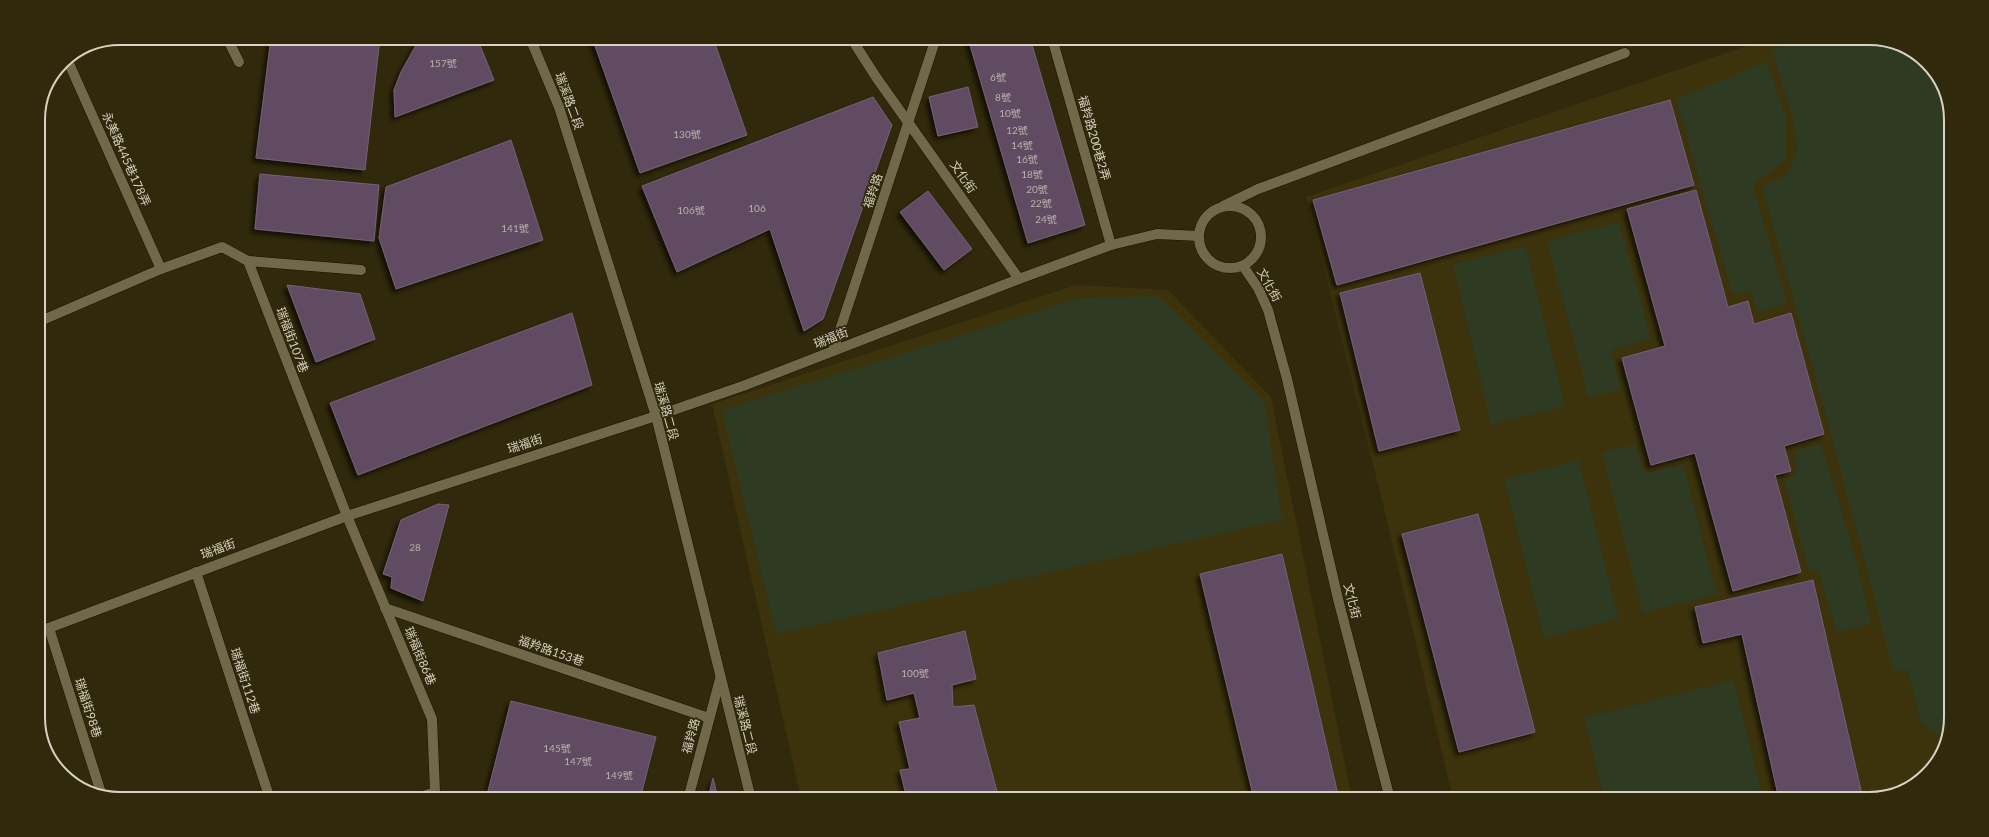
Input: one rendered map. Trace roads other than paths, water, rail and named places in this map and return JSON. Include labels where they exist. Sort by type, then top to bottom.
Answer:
[{"type":"street","points":[[230,45],[239,62]]},
{"type":"street","name":"瑞溪路二段","points":[[533,45],[559,107],[656,416],[749,792]]},
{"type":"street","name":"文化街","points":[[855,45],[876,77],[1019,279]]},
{"type":"street","name":"福羚路","points":[[833,351],[934,45]]},
{"type":"street","name":"福羚路200巷2弄","points":[[1054,45],[1111,245]]},
{"type":"street","points":[[1019,279],[1111,245],[1157,234],[1199,236],[1201,226],[1206,217],[1214,210],[1258,189],[1625,54]]},
{"type":"street","name":"永美路445巷178弄","points":[[69,65],[161,269]]},
{"type":"street","points":[[1223,206],[1243,208],[1252,213],[1260,226],[1262,242],[1258,252],[1252,260],[1243,266]]},
{"type":"street","name":"文化街","points":[[1199,236],[1201,247],[1205,256],[1213,264],[1233,269],[1243,266],[1258,288],[1268,310],[1287,379],[1338,599],[1388,792]]},
{"type":"street","points":[[45,319],[161,269],[222,247],[248,261],[361,270]]},
{"type":"street","name":"瑞福街107巷","points":[[248,261],[347,516]]},
{"type":"street","name":"瑞福街","points":[[45,629],[347,516],[656,416],[743,386],[1019,279]]},
{"type":"street","name":"瑞福街86巷","points":[[347,516],[432,719],[435,792]]},
{"type":"street","name":"瑞福街112巷","points":[[196,572],[268,792]]},
{"type":"street","name":"福羚路153巷","points":[[385,608],[709,718]]},
{"type":"street","name":"瑞福街98巷","points":[[49,628],[100,789]]},
{"type":"street","name":"福羚路","points":[[690,792],[720,679]]}]
